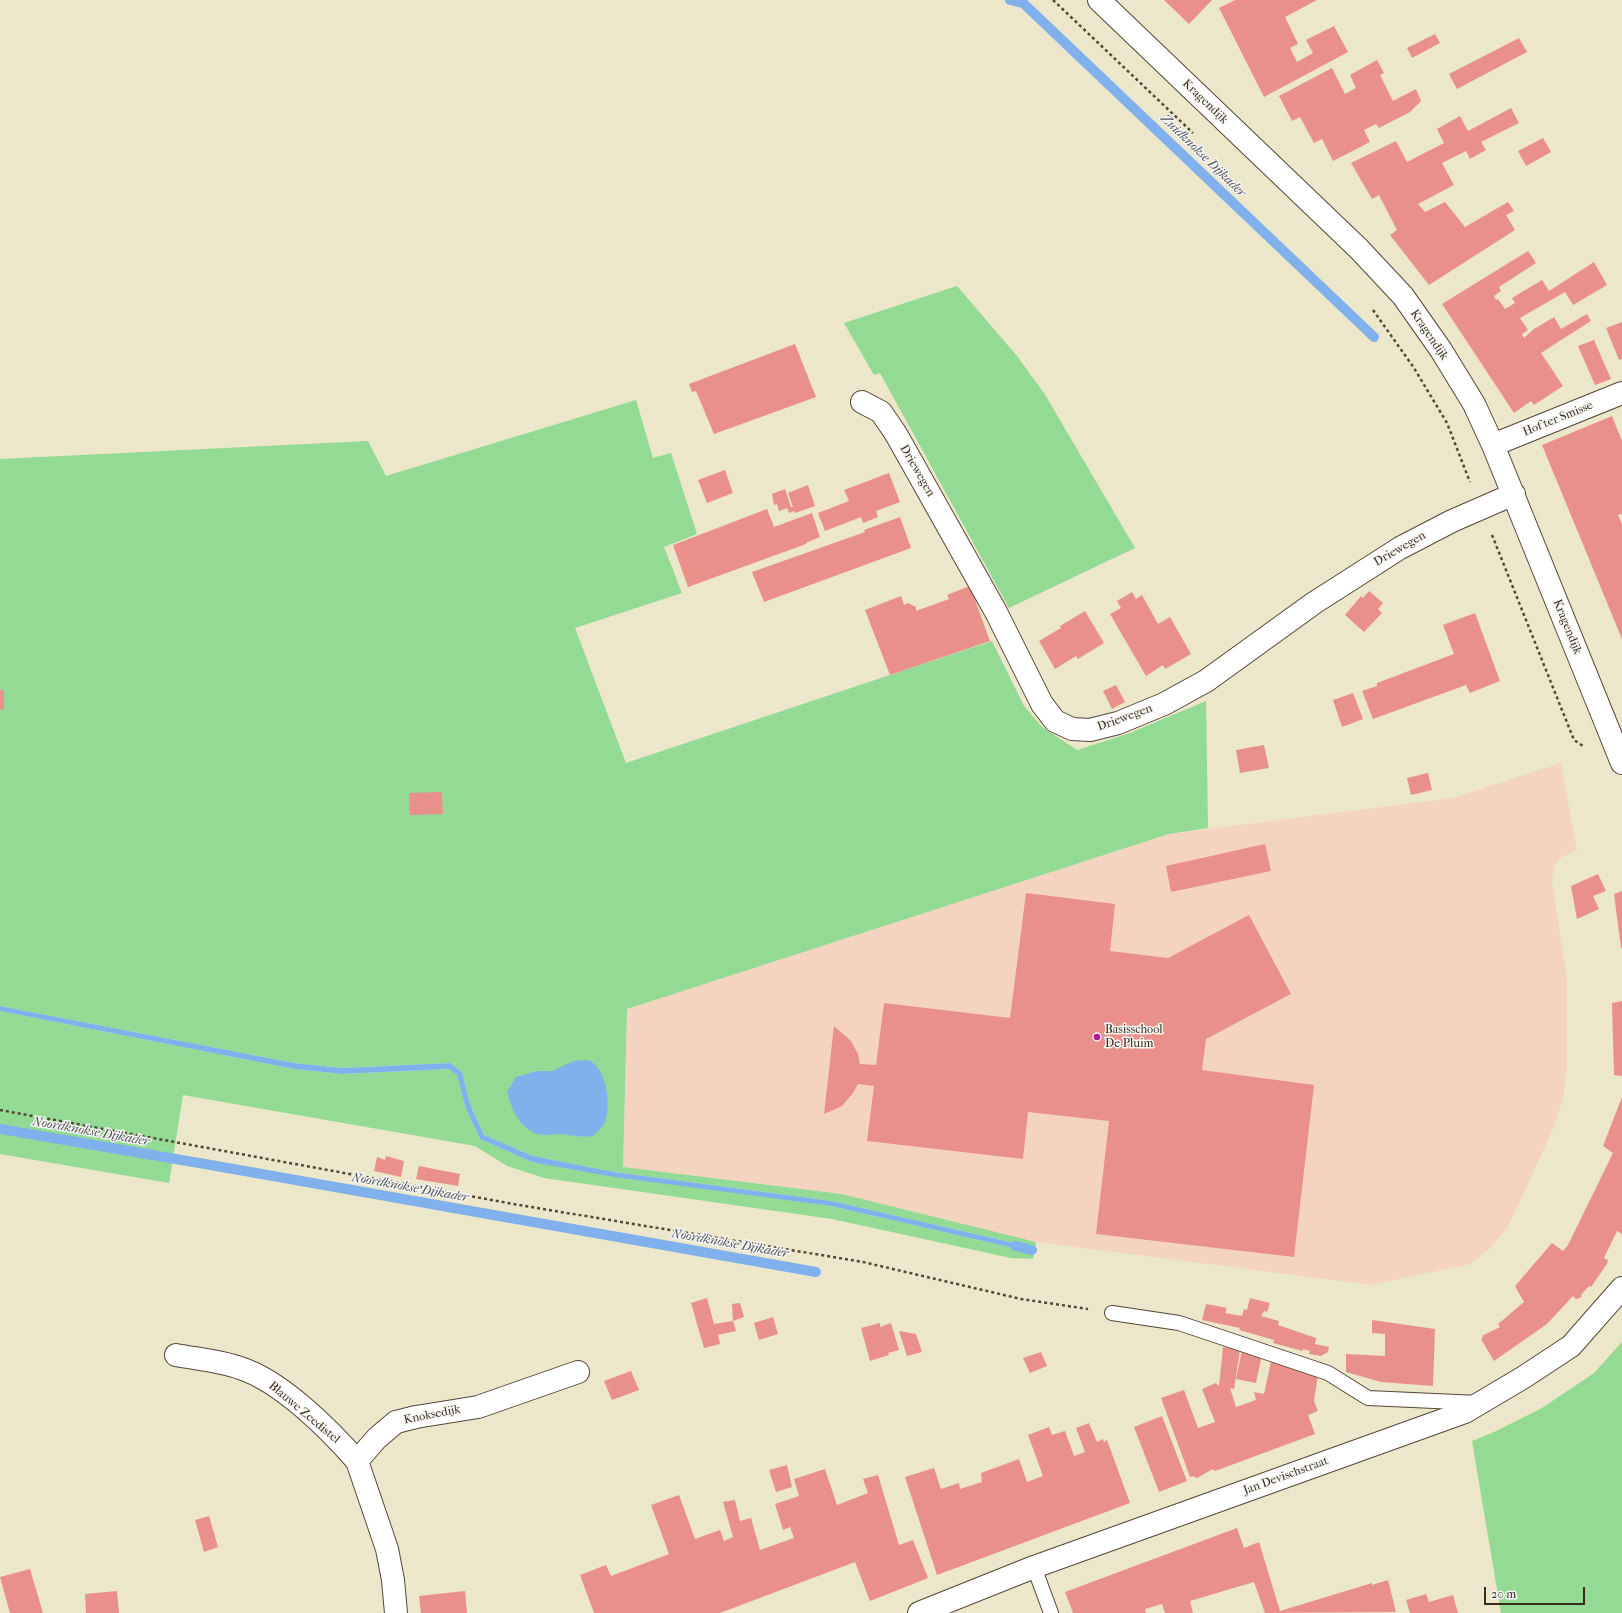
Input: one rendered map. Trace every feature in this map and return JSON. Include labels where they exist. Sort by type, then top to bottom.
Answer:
[{"type":"street","name":"Kragendijk","points":[[1099,0],[1358,249],[1403,296],[1441,350],[1470,397],[1493,445],[1622,763]]},
{"type":"street","name":"Hof ter Smisse","points":[[1493,445],[1622,393]]},
{"type":"street","name":"Driewegen","points":[[862,402],[881,412],[896,434],[996,612],[1042,704],[1055,721],[1072,728],[1090,730],[1118,722],[1164,704],[1206,681],[1314,603],[1400,548],[1452,521],[1514,494]]},
{"type":"street","name":"Jan Devischstraat","points":[[919,1613],[1034,1567],[1465,1412],[1524,1377],[1571,1346],[1622,1288]]},
{"type":"street","name":"Blauwe Zeedistel","points":[[176,1355],[240,1368],[269,1382],[335,1436],[357,1461]]},
{"type":"street","name":"Knoksedijk","points":[[357,1461],[377,1438],[396,1422],[416,1417],[478,1407],[578,1372]]},
{"type":"street","points":[[357,1461],[387,1549],[393,1580],[396,1613]]},
{"type":"lane","points":[[1112,1313],[1186,1326],[1328,1373],[1368,1398],[1480,1403]]},
{"type":"lane","points":[[1034,1567],[1051,1613]]},
{"type":"path","points":[[1053,0],[1193,133]]},
{"type":"path","points":[[1370,306],[1414,368],[1447,422],[1574,740],[1586,748]]},
{"type":"path","points":[[0,1110],[519,1205],[863,1262],[1021,1299],[1112,1313]]},
{"type":"shaded area","name":"Basisschool De Pluim","points":[[1561,763],[1577,850],[1560,858],[1554,866],[1552,882],[1567,978],[1567,1065],[1563,1098],[1554,1127],[1508,1227],[1490,1248],[1471,1264],[1372,1285],[1036,1242],[842,1194],[623,1167],[627,1009],[1169,834],[1453,798]]},
{"type":"green space","points":[[957,286],[1017,356],[1044,393],[1135,548],[1009,608],[880,373],[874,375],[844,323]]},
{"type":"green space","points":[[636,400],[653,458],[671,453],[697,534],[664,547],[682,593],[575,628],[626,763],[992,641],[1024,706],[1042,727],[1077,750],[1130,733],[1206,701],[1208,828],[1169,834],[627,1009],[623,1167],[842,1194],[1036,1242],[1033,1259],[1011,1258],[832,1219],[544,1178],[507,1166],[475,1146],[183,1095],[169,1183],[0,1154],[0,1011],[294,1069],[342,1074],[449,1069],[457,1074],[465,1106],[480,1139],[532,1162],[831,1206],[1026,1251],[1027,1246],[832,1201],[614,1172],[533,1156],[484,1135],[470,1104],[462,1072],[450,1063],[343,1068],[294,1063],[0,1006],[0,459],[368,441],[386,476]]},
{"type":"green space","points":[[1622,1342],[1622,1613],[1501,1613],[1472,1441],[1492,1433],[1542,1408],[1594,1373]]},
{"type":"water","points":[[0,1006],[294,1063],[343,1068],[450,1063],[462,1072],[470,1104],[484,1135],[533,1156],[614,1172],[832,1201],[1027,1246],[1026,1251],[831,1206],[614,1177],[532,1162],[480,1139],[465,1106],[457,1075],[449,1069],[342,1074],[294,1069],[0,1011]]},
{"type":"water","points":[[589,1060],[600,1071],[604,1079],[608,1106],[605,1122],[593,1136],[580,1137],[559,1134],[539,1135],[530,1131],[520,1122],[511,1105],[507,1092],[516,1077],[537,1071],[552,1071],[574,1061]]},
{"type":"building","points":[[1164,0],[1212,0],[1189,24]]},
{"type":"building","points":[[1235,0],[1317,0],[1285,17],[1298,44],[1290,48],[1297,62],[1313,53],[1306,40],[1334,26],[1348,52],[1264,97],[1219,8]]},
{"type":"building","points":[[1435,34],[1440,43],[1412,58],[1407,48]]},
{"type":"building","points":[[1519,38],[1527,52],[1457,89],[1449,74]]},
{"type":"building","points":[[1377,60],[1384,73],[1380,75],[1393,101],[1416,89],[1421,101],[1410,112],[1379,128],[1376,124],[1364,130],[1370,142],[1333,161],[1322,139],[1314,143],[1300,117],[1292,121],[1279,96],[1332,68],[1345,94],[1356,88],[1350,75]]},
{"type":"building","points":[[1511,108],[1519,123],[1481,142],[1486,150],[1470,159],[1466,151],[1442,163],[1454,185],[1418,204],[1425,212],[1445,202],[1465,227],[1508,202],[1514,211],[1506,215],[1515,230],[1429,285],[1390,235],[1397,230],[1379,195],[1372,199],[1351,163],[1396,141],[1407,162],[1444,143],[1437,129],[1460,116],[1468,131]]},
{"type":"building","points":[[1543,138],[1551,152],[1526,166],[1518,151]]},
{"type":"building","points":[[1528,251],[1536,263],[1499,287],[1501,291],[1494,296],[1505,309],[1515,303],[1512,298],[1542,280],[1549,291],[1594,262],[1607,285],[1573,305],[1565,292],[1520,318],[1528,330],[1522,334],[1524,338],[1534,329],[1554,317],[1561,329],[1587,314],[1591,321],[1541,353],[1563,386],[1534,405],[1531,401],[1514,413],[1442,304]]},
{"type":"building","points":[[1622,322],[1622,359],[1619,360],[1606,328]]},
{"type":"building","points":[[1594,340],[1611,379],[1595,385],[1578,346]]},
{"type":"building","points":[[795,344],[816,397],[714,434],[696,391],[692,392],[689,384]]},
{"type":"building","points":[[1612,416],[1622,441],[1622,514],[1618,515],[1622,524],[1622,639],[1542,445]]},
{"type":"building","points":[[725,470],[733,493],[707,503],[698,480]]},
{"type":"building","points":[[889,473],[900,502],[876,511],[878,517],[863,523],[861,517],[825,531],[818,513],[849,501],[844,490]]},
{"type":"building","points":[[808,485],[815,506],[795,513],[794,511],[789,513],[787,508],[779,511],[777,504],[774,505],[772,494],[785,489],[791,507],[793,507],[788,493]]},
{"type":"building","points":[[767,509],[774,527],[812,513],[820,537],[806,544],[688,587],[673,545]]},
{"type":"building","points":[[900,517],[911,548],[764,602],[752,572],[865,532],[864,530]]},
{"type":"building","points":[[970,586],[990,641],[890,675],[865,610],[901,596],[904,605],[908,603],[916,607],[916,611],[949,599],[947,595]]},
{"type":"building","points":[[1369,591],[1383,603],[1378,609],[1382,613],[1364,632],[1345,615],[1361,596],[1363,598]]},
{"type":"building","points":[[1132,592],[1136,599],[1142,595],[1158,624],[1170,617],[1191,654],[1165,669],[1163,665],[1146,676],[1110,614],[1121,608],[1117,601]]},
{"type":"building","points":[[1085,611],[1104,643],[1078,659],[1076,656],[1055,669],[1039,641]]},
{"type":"building","points":[[1475,613],[1500,681],[1470,693],[1466,685],[1373,719],[1362,691],[1377,686],[1377,683],[1454,654],[1443,625]]},
{"type":"building","points":[[1116,685],[1125,702],[1112,709],[1103,691]]},
{"type":"building","points":[[0,690],[4,690],[4,709],[0,710]]},
{"type":"building","points":[[1353,693],[1363,719],[1342,727],[1333,700]]},
{"type":"building","points":[[1264,745],[1269,768],[1240,773],[1236,750]]},
{"type":"building","points":[[1428,773],[1432,790],[1411,795],[1407,778]]},
{"type":"building","points":[[442,792],[443,814],[410,815],[409,793]]},
{"type":"building","points":[[1265,844],[1271,871],[1171,892],[1166,866]]},
{"type":"building","points":[[1598,874],[1606,891],[1593,896],[1599,909],[1577,919],[1571,886]]},
{"type":"building","points":[[1622,891],[1622,948],[1621,948],[1614,894]]},
{"type":"building","points":[[1026,893],[1115,904],[1110,951],[1168,958],[1249,915],[1291,994],[1206,1039],[1202,1070],[1314,1085],[1294,1257],[1096,1234],[1109,1121],[1028,1112],[1023,1159],[867,1141],[874,1086],[858,1084],[853,1093],[842,1106],[824,1114],[834,1026],[851,1041],[858,1054],[860,1064],[876,1065],[884,1003],[1010,1018]]},
{"type":"building","points":[[1622,1001],[1622,1076],[1614,1075],[1612,1003]]},
{"type":"building","points":[[1622,1097],[1622,1234],[1617,1231],[1604,1258],[1608,1260],[1607,1264],[1591,1287],[1589,1286],[1581,1295],[1582,1297],[1576,1299],[1573,1296],[1547,1324],[1494,1361],[1481,1339],[1483,1338],[1482,1336],[1500,1327],[1498,1324],[1524,1302],[1515,1286],[1552,1243],[1563,1251],[1568,1245],[1613,1153],[1603,1146]]},
{"type":"building","points":[[386,1156],[404,1161],[401,1177],[374,1171],[377,1157],[385,1160]]},
{"type":"building","points":[[419,1166],[460,1174],[458,1186],[416,1179]]},
{"type":"building","points":[[707,1298],[714,1324],[733,1321],[736,1331],[718,1335],[720,1344],[704,1348],[691,1303]]},
{"type":"building","points":[[1250,1298],[1270,1303],[1267,1312],[1264,1311],[1261,1316],[1279,1321],[1278,1325],[1316,1338],[1315,1344],[1329,1347],[1328,1352],[1321,1356],[1309,1354],[1310,1351],[1303,1349],[1303,1351],[1273,1343],[1274,1340],[1239,1330],[1240,1328],[1202,1320],[1206,1304],[1227,1308],[1225,1313],[1242,1316],[1244,1309],[1247,1310]]},
{"type":"building","points":[[740,1303],[744,1317],[733,1321],[732,1304]]},
{"type":"building","points":[[773,1317],[778,1334],[759,1340],[754,1323]]},
{"type":"building","points":[[1372,1320],[1435,1329],[1433,1386],[1381,1382],[1346,1372],[1346,1354],[1385,1356],[1385,1334],[1372,1333]]},
{"type":"building","points":[[880,1323],[880,1327],[891,1323],[899,1350],[870,1361],[861,1328]]},
{"type":"building","points":[[899,1331],[916,1334],[922,1352],[907,1356]]},
{"type":"building","points":[[1223,1347],[1240,1350],[1234,1389],[1230,1388],[1236,1407],[1256,1400],[1254,1392],[1264,1394],[1272,1357],[1318,1375],[1314,1401],[1318,1411],[1308,1415],[1315,1434],[1215,1471],[1213,1469],[1197,1478],[1193,1476],[1190,1477],[1161,1398],[1184,1390],[1198,1428],[1215,1422],[1202,1389],[1216,1383],[1219,1386]]},
{"type":"building","points":[[1242,1350],[1262,1354],[1256,1383],[1236,1379]]},
{"type":"building","points":[[1041,1352],[1047,1366],[1030,1373],[1023,1358]]},
{"type":"building","points":[[631,1371],[639,1390],[612,1400],[604,1381]]},
{"type":"building","points":[[1162,1416],[1187,1481],[1159,1492],[1134,1427]]},
{"type":"building","points":[[1089,1423],[1097,1442],[1103,1439],[1104,1442],[1107,1440],[1130,1503],[937,1575],[905,1477],[934,1468],[941,1489],[959,1483],[960,1489],[982,1482],[981,1473],[1019,1459],[1027,1482],[1043,1476],[1028,1435],[1049,1427],[1052,1435],[1065,1431],[1074,1456],[1085,1452],[1076,1428]]},
{"type":"building","points":[[787,1465],[792,1487],[776,1492],[769,1470]]},
{"type":"building","points":[[825,1469],[837,1505],[868,1493],[863,1479],[878,1475],[899,1545],[913,1540],[928,1578],[870,1601],[855,1562],[720,1613],[594,1613],[580,1575],[606,1565],[611,1576],[669,1554],[651,1505],[679,1495],[695,1539],[720,1530],[724,1541],[733,1537],[723,1502],[735,1500],[740,1521],[751,1518],[760,1550],[794,1538],[790,1527],[783,1530],[775,1504],[799,1496],[794,1479]]},
{"type":"building","points":[[209,1516],[218,1547],[204,1552],[195,1520]]},
{"type":"building","points":[[1237,1528],[1244,1548],[1259,1542],[1280,1611],[1372,1583],[1372,1585],[1388,1580],[1396,1612],[1265,1613],[1254,1582],[1190,1601],[1193,1613],[1165,1613],[1162,1604],[1145,1609],[1146,1613],[1073,1613],[1065,1592]]},
{"type":"building","points":[[30,1569],[43,1613],[10,1613],[0,1577]]},
{"type":"building","points":[[117,1591],[119,1613],[86,1613],[85,1594]]},
{"type":"building","points":[[465,1591],[467,1613],[421,1613],[419,1596]]},
{"type":"building","points":[[1426,1594],[1429,1602],[1453,1595],[1458,1613],[1410,1613],[1406,1600]]},
{"type":"waterway","name":"Zuidknokse Dijkader","points":[[1010,0],[1023,3],[1374,337]]},
{"type":"waterway","name":"Noordknokse Dijkader","points":[[0,1129],[816,1272]]},
{"type":"waterway","points":[[1015,1246],[1032,1250]]},
{"type":"place","name":"Basisschool De Pluim","points":[[1097,1037]]}]
